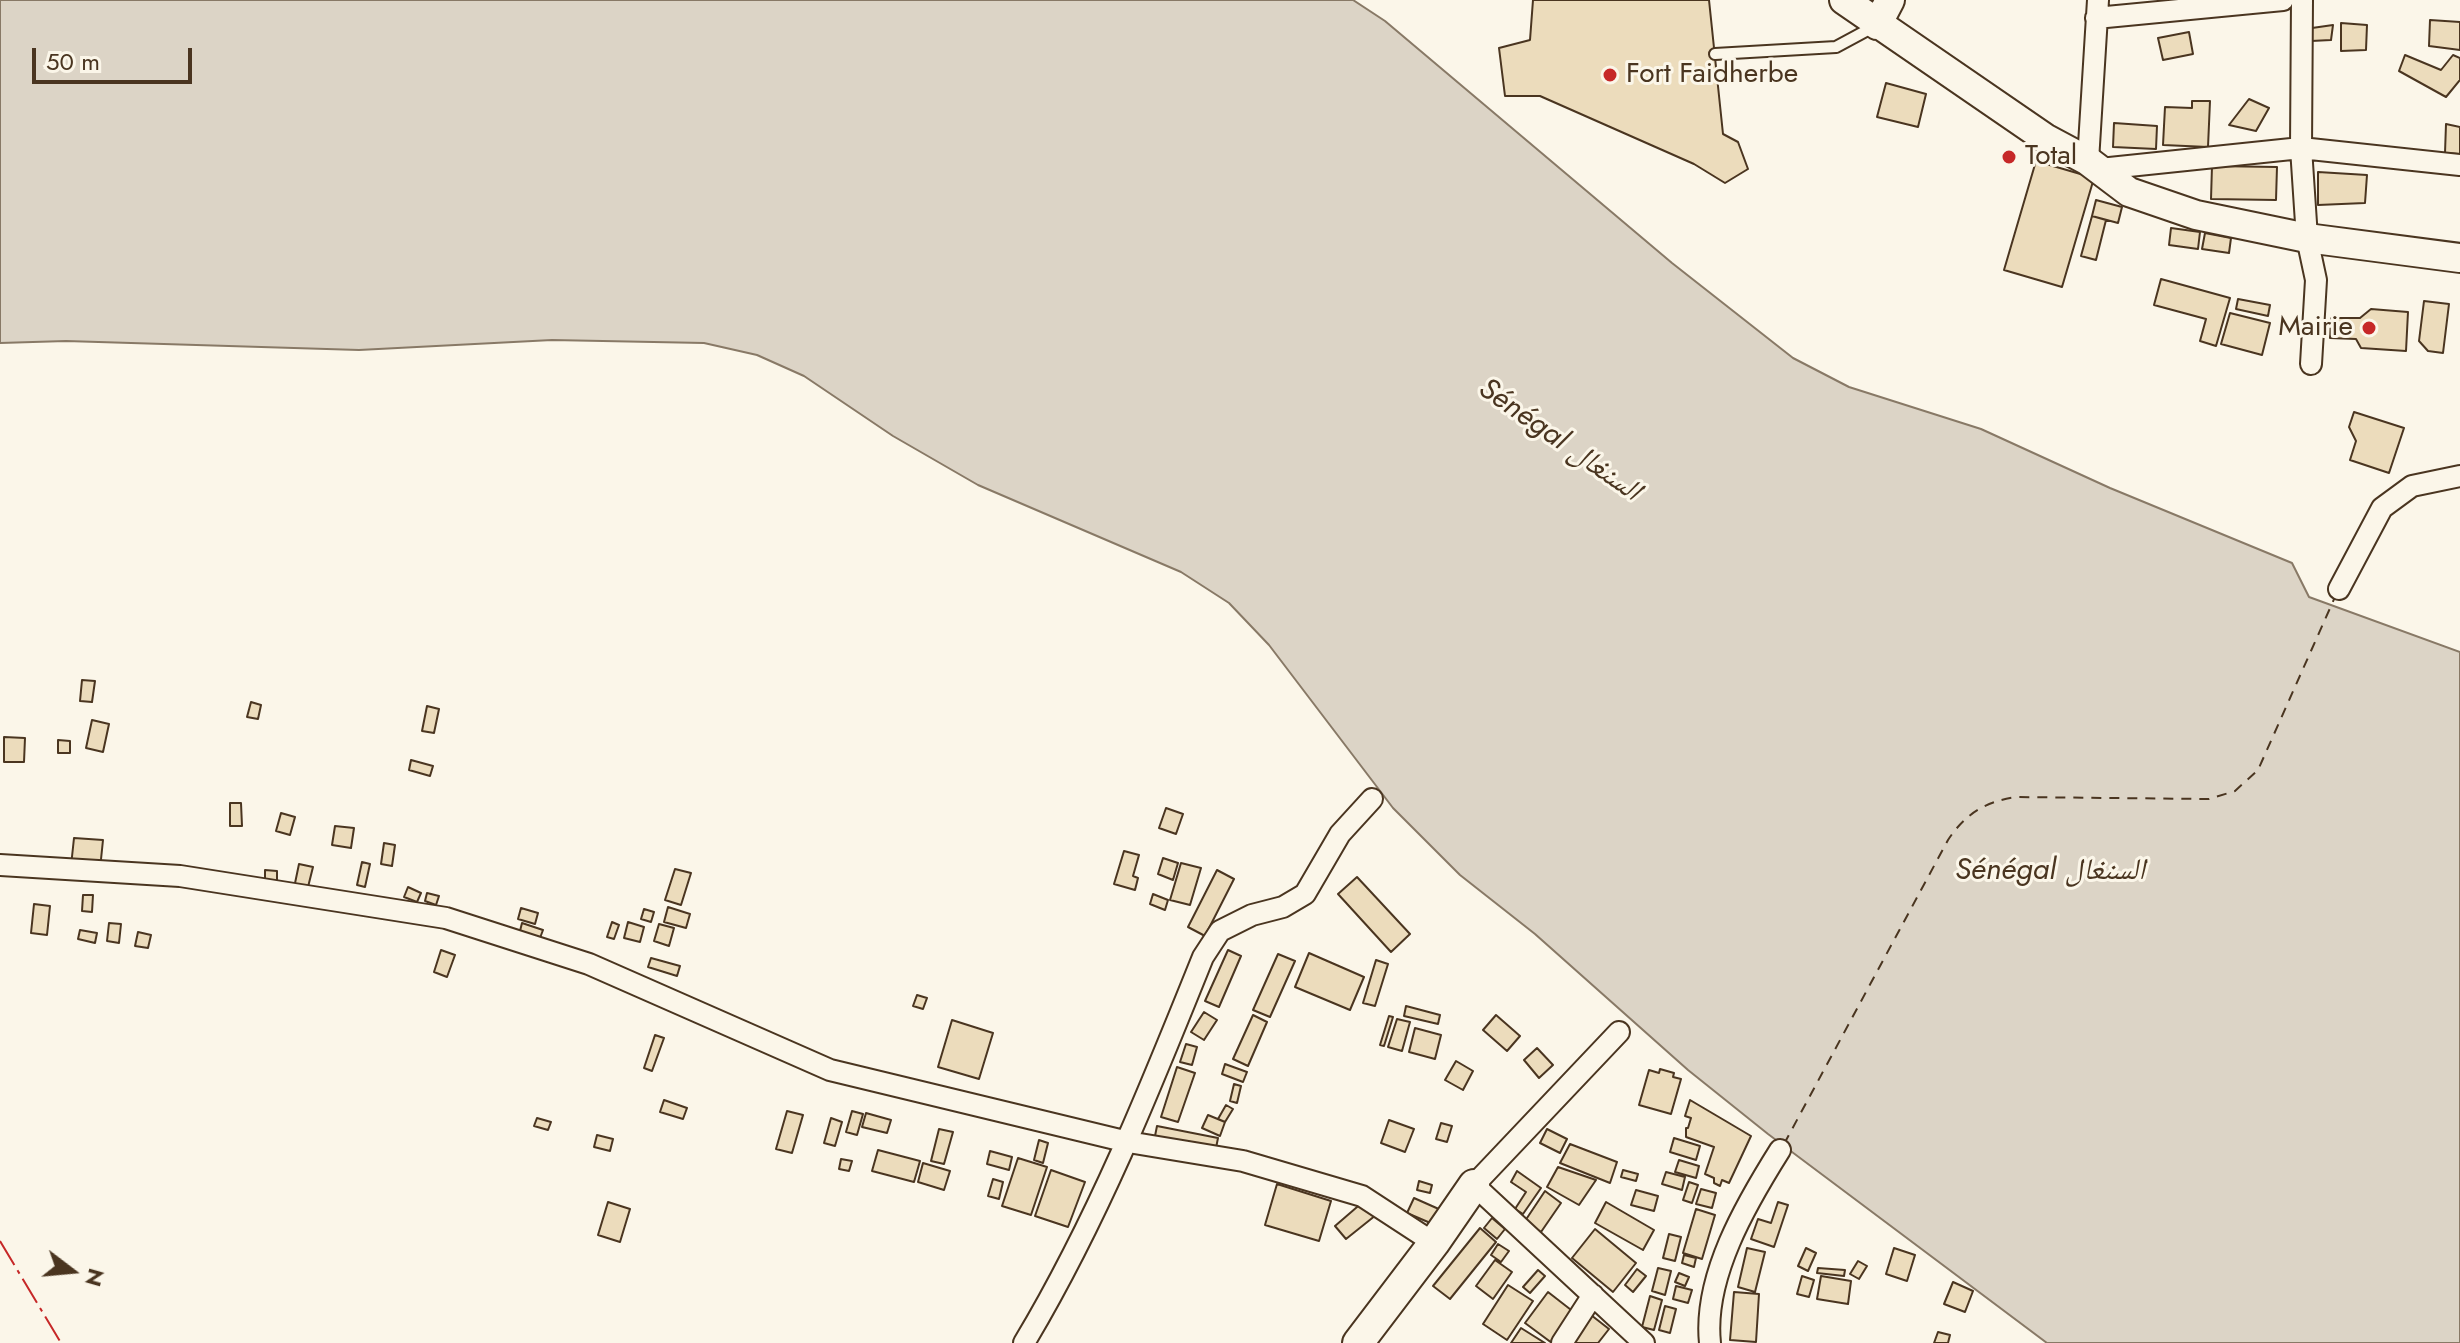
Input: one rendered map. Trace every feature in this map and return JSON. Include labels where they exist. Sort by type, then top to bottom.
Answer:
[{"type":"main road","points":[[1358,1343],[1474,1185]]},
{"type":"street","points":[[1844,0],[1884,12],[2045,138],[2094,165],[2129,192],[2196,215],[2307,238],[2370,249],[2460,258]]},
{"type":"street","points":[[2094,165],[2097,9],[2283,0]]},
{"type":"street","points":[[2302,0],[2301,148],[2307,238],[2316,280],[2311,364]]},
{"type":"street","points":[[2094,165],[2301,148],[2460,165]]},
{"type":"street","points":[[2339,589],[2382,508],[2412,486],[2460,476]]},
{"type":"street","points":[[1024,1343],[1128,1142],[1203,957],[1220,931],[1252,915],[1283,907],[1305,894],[1340,834],[1372,799]]},
{"type":"street","points":[[0,865],[180,876],[446,918],[589,964],[830,1070],[1128,1142],[1243,1161],[1362,1196],[1434,1243]]},
{"type":"street","points":[[1619,1032],[1474,1185],[1644,1343]]},
{"type":"street","points":[[1710,1343],[1712,1299],[1726,1252],[1754,1192],[1780,1150]]},
{"type":"street","points":[[1562,1343],[1593,1295]]},
{"type":"lane","points":[[1715,54],[1836,47],[1884,12]]},
{"type":"water","name":"Sénégal السنغال","points":[[0,0],[1353,0],[1385,21],[1672,263],[1793,358],[1849,387],[1981,429],[2110,488],[2292,563],[2309,597],[2460,652],[2460,1343],[2047,1343],[1768,1134],[1688,1070],[1535,934],[1460,875],[1393,808],[1269,645],[1229,603],[1181,572],[978,485],[893,436],[804,376],[757,355],[704,343],[552,340],[359,350],[66,341],[0,343]]},
{"type":"building","name":"Fort Faidherbe","points":[[1533,0],[1709,0],[1723,134],[1738,142],[1748,169],[1725,183],[1694,164],[1540,96],[1505,96],[1499,48],[1530,40]]},
{"type":"building","points":[[2430,20],[2460,22],[2460,50],[2429,46]]},
{"type":"building","points":[[2341,23],[2367,25],[2366,50],[2341,51]]},
{"type":"building","points":[[2333,25],[2331,40],[2311,41],[2312,28]]},
{"type":"building","points":[[2189,32],[2193,54],[2163,60],[2158,38]]},
{"type":"building","points":[[2405,55],[2441,70],[2453,55],[2460,58],[2460,80],[2446,97],[2399,71]]},
{"type":"building","points":[[1886,83],[1926,94],[1918,127],[1877,117]]},
{"type":"building","points":[[2249,99],[2269,108],[2256,131],[2229,125]]},
{"type":"building","points":[[2192,101],[2210,101],[2208,147],[2163,145],[2165,107],[2192,108]]},
{"type":"building","points":[[2114,123],[2157,126],[2156,149],[2113,147]]},
{"type":"building","points":[[2446,124],[2460,127],[2460,154],[2445,153]]},
{"type":"building","points":[[2036,161],[2094,178],[2062,287],[2004,270]]},
{"type":"building","points":[[2212,166],[2277,167],[2276,200],[2211,199]]},
{"type":"building","points":[[2318,172],[2367,175],[2365,203],[2318,205]]},
{"type":"building","points":[[2096,200],[2122,207],[2118,223],[2092,216]]},
{"type":"building","points":[[2092,216],[2106,220],[2096,260],[2081,256]]},
{"type":"building","points":[[2171,228],[2200,232],[2198,249],[2169,245]]},
{"type":"building","points":[[2205,233],[2231,238],[2229,253],[2202,249]]},
{"type":"building","points":[[2161,279],[2230,298],[2216,346],[2200,341],[2206,319],[2154,305]]},
{"type":"building","points":[[2238,299],[2270,305],[2268,316],[2236,309]]},
{"type":"building","points":[[2424,301],[2449,304],[2443,353],[2428,351],[2419,341]]},
{"type":"building","name":"Mairie","points":[[2371,309],[2408,312],[2406,351],[2361,348],[2356,339],[2330,338],[2331,318],[2360,318]]},
{"type":"building","points":[[2230,313],[2270,323],[2262,355],[2221,344]]},
{"type":"building","points":[[2354,412],[2404,428],[2389,473],[2350,460],[2356,441],[2349,427]]},
{"type":"building","points":[[82,680],[95,681],[92,702],[80,701]]},
{"type":"building","points":[[251,702],[261,705],[258,719],[247,717]]},
{"type":"building","points":[[427,706],[439,709],[434,733],[422,731]]},
{"type":"building","points":[[92,720],[109,724],[103,752],[86,748]]},
{"type":"building","points":[[4,737],[25,738],[24,762],[4,762]]},
{"type":"building","points":[[58,740],[70,741],[70,753],[58,753]]},
{"type":"building","points":[[411,760],[433,766],[430,776],[409,770]]},
{"type":"building","points":[[230,803],[241,803],[242,826],[230,826]]},
{"type":"building","points":[[1166,808],[1183,814],[1176,834],[1159,828]]},
{"type":"building","points":[[281,813],[295,817],[290,835],[276,831]]},
{"type":"building","points":[[335,826],[354,828],[351,848],[332,845]]},
{"type":"building","points":[[74,838],[103,840],[100,869],[71,866]]},
{"type":"building","points":[[384,843],[395,845],[392,866],[381,864]]},
{"type":"building","points":[[1124,851],[1139,855],[1133,876],[1138,878],[1135,890],[1114,884]]},
{"type":"building","points":[[1163,858],[1178,863],[1173,880],[1158,874]]},
{"type":"building","points":[[362,862],[370,864],[365,887],[357,885]]},
{"type":"building","points":[[1181,863],[1201,868],[1190,905],[1170,900]]},
{"type":"building","points":[[299,864],[313,867],[307,891],[294,888]]},
{"type":"building","points":[[675,869],[691,873],[681,905],[665,900]]},
{"type":"building","points":[[265,870],[277,871],[277,882],[265,881]]},
{"type":"building","points":[[1217,870],[1234,879],[1205,936],[1188,927]]},
{"type":"building","points":[[1357,877],[1410,934],[1391,952],[1338,894]]},
{"type":"building","points":[[408,887],[421,893],[417,902],[404,897]]},
{"type":"building","points":[[427,893],[439,896],[436,905],[425,901]]},
{"type":"building","points":[[1153,894],[1168,900],[1165,910],[1150,904]]},
{"type":"building","points":[[83,895],[93,895],[92,912],[82,911]]},
{"type":"building","points":[[34,904],[50,906],[47,935],[31,933]]},
{"type":"building","points":[[668,907],[690,914],[686,928],[664,922]]},
{"type":"building","points":[[521,908],[538,913],[535,924],[518,919]]},
{"type":"building","points":[[644,909],[654,912],[651,922],[641,919]]},
{"type":"building","points":[[612,922],[619,925],[614,939],[607,937]]},
{"type":"building","points":[[628,922],[644,927],[640,942],[624,938]]},
{"type":"building","points":[[109,923],[121,924],[119,943],[107,941]]},
{"type":"building","points":[[522,923],[543,930],[540,938],[520,931]]},
{"type":"building","points":[[659,924],[674,928],[669,946],[654,941]]},
{"type":"building","points":[[80,930],[97,933],[95,943],[78,939]]},
{"type":"building","points":[[138,932],[151,935],[148,948],[135,946]]},
{"type":"building","points":[[441,950],[455,955],[447,977],[434,972]]},
{"type":"building","points":[[1228,950],[1241,956],[1219,1007],[1205,1001]]},
{"type":"building","points":[[1309,953],[1364,977],[1350,1010],[1295,987]]},
{"type":"building","points":[[1278,954],[1295,961],[1270,1017],[1253,1010]]},
{"type":"building","points":[[651,958],[680,966],[677,976],[648,967]]},
{"type":"building","points":[[1376,960],[1388,964],[1375,1006],[1363,1003]]},
{"type":"building","points":[[917,995],[927,998],[923,1009],[913,1006]]},
{"type":"building","points":[[1406,1006],[1440,1015],[1438,1024],[1404,1016]]},
{"type":"building","points":[[1204,1012],[1217,1020],[1204,1040],[1191,1032]]},
{"type":"building","points":[[1253,1015],[1267,1022],[1248,1066],[1233,1059]]},
{"type":"building","points":[[1496,1015],[1520,1036],[1507,1051],[1483,1030]]},
{"type":"building","points":[[1389,1016],[1393,1017],[1384,1046],[1380,1045]]},
{"type":"building","points":[[1397,1019],[1410,1022],[1402,1051],[1388,1047]]},
{"type":"building","points":[[952,1020],[993,1033],[979,1079],[938,1067]]},
{"type":"building","points":[[1415,1028],[1441,1035],[1435,1059],[1409,1052]]},
{"type":"building","points":[[655,1035],[664,1038],[652,1071],[644,1068]]},
{"type":"building","points":[[1186,1044],[1197,1047],[1192,1065],[1180,1062]]},
{"type":"building","points":[[1537,1048],[1553,1065],[1539,1078],[1524,1060]]},
{"type":"building","points":[[1456,1061],[1473,1071],[1463,1090],[1445,1080]]},
{"type":"building","points":[[1225,1064],[1247,1072],[1243,1082],[1222,1074]]},
{"type":"building","points":[[1177,1067],[1195,1073],[1178,1122],[1161,1117]]},
{"type":"building","points":[[1660,1069],[1674,1073],[1673,1077],[1681,1079],[1671,1114],[1639,1105],[1649,1070],[1659,1073]]},
{"type":"building","points":[[1234,1084],[1241,1086],[1237,1103],[1230,1101]]},
{"type":"building","points":[[664,1100],[687,1108],[683,1119],[660,1112]]},
{"type":"building","points":[[1690,1100],[1751,1136],[1729,1183],[1722,1180],[1720,1186],[1714,1183],[1714,1178],[1705,1174],[1714,1147],[1686,1137],[1691,1118],[1685,1116]]},
{"type":"building","points":[[1226,1105],[1233,1109],[1225,1122],[1218,1119]]},
{"type":"building","points":[[787,1111],[803,1115],[792,1153],[776,1149]]},
{"type":"building","points":[[852,1111],[863,1114],[857,1135],[846,1132]]},
{"type":"building","points":[[866,1113],[891,1120],[887,1133],[862,1127]]},
{"type":"building","points":[[1208,1115],[1225,1122],[1220,1136],[1202,1128]]},
{"type":"building","points":[[537,1118],[551,1122],[548,1130],[534,1126]]},
{"type":"building","points":[[831,1118],[842,1122],[835,1146],[824,1143]]},
{"type":"building","points":[[1389,1120],[1414,1129],[1405,1152],[1381,1143]]},
{"type":"building","points":[[1441,1123],[1452,1126],[1447,1142],[1436,1139]]},
{"type":"building","points":[[1157,1126],[1218,1138],[1215,1153],[1154,1141]]},
{"type":"building","points":[[939,1129],[953,1132],[944,1164],[931,1161]]},
{"type":"building","points":[[1547,1129],[1567,1139],[1560,1153],[1540,1143]]},
{"type":"building","points":[[597,1135],[613,1139],[610,1151],[594,1147]]},
{"type":"building","points":[[1674,1138],[1700,1146],[1696,1160],[1670,1152]]},
{"type":"building","points":[[1039,1140],[1048,1143],[1043,1163],[1034,1160]]},
{"type":"building","points":[[1570,1144],[1617,1162],[1610,1183],[1560,1163]]},
{"type":"building","points":[[878,1150],[920,1161],[914,1182],[872,1171]]},
{"type":"building","points":[[990,1151],[1012,1157],[1009,1170],[987,1164]]},
{"type":"building","points":[[1018,1158],[1047,1167],[1031,1215],[1002,1206]]},
{"type":"building","points":[[841,1159],[852,1161],[849,1171],[839,1169]]},
{"type":"building","points":[[1679,1160],[1699,1166],[1696,1178],[1675,1172]]},
{"type":"building","points":[[923,1163],[950,1171],[944,1190],[918,1182]]},
{"type":"building","points":[[1558,1167],[1596,1180],[1579,1205],[1547,1187]]},
{"type":"building","points":[[1051,1170],[1085,1182],[1068,1227],[1035,1216]]},
{"type":"building","points":[[1623,1170],[1638,1174],[1636,1181],[1621,1177]]},
{"type":"building","points":[[1517,1171],[1541,1188],[1523,1214],[1515,1209],[1526,1192],[1511,1182]]},
{"type":"building","points":[[1666,1172],[1685,1177],[1682,1190],[1662,1184]]},
{"type":"building","points":[[993,1179],[1003,1182],[999,1199],[988,1196]]},
{"type":"building","points":[[1419,1181],[1432,1185],[1430,1193],[1417,1190]]},
{"type":"building","points":[[1689,1182],[1698,1185],[1692,1203],[1683,1200]]},
{"type":"building","points":[[1277,1184],[1331,1201],[1319,1241],[1265,1225]]},
{"type":"building","points":[[1701,1189],[1716,1193],[1712,1208],[1696,1204]]},
{"type":"building","points":[[1636,1190],[1658,1196],[1654,1211],[1631,1205]]},
{"type":"building","points":[[1545,1191],[1561,1203],[1541,1232],[1525,1221]]},
{"type":"building","points":[[1414,1198],[1441,1210],[1435,1225],[1407,1213]]},
{"type":"building","points":[[1364,1201],[1376,1215],[1346,1239],[1335,1226]]},
{"type":"building","points":[[608,1202],[630,1209],[620,1242],[598,1235]]},
{"type":"building","points":[[1606,1202],[1654,1230],[1643,1250],[1595,1223]]},
{"type":"building","points":[[1778,1202],[1788,1205],[1774,1247],[1751,1239],[1758,1219],[1771,1223]]},
{"type":"building","points":[[1696,1209],[1715,1215],[1702,1259],[1683,1253]]},
{"type":"building","points":[[1492,1218],[1505,1229],[1497,1239],[1484,1228]]},
{"type":"building","points":[[1480,1228],[1496,1242],[1450,1299],[1433,1286]]},
{"type":"building","points":[[1595,1229],[1636,1263],[1613,1292],[1572,1258]]},
{"type":"building","points":[[1669,1234],[1681,1237],[1675,1261],[1663,1258]]},
{"type":"building","points":[[1498,1244],[1509,1251],[1501,1262],[1491,1255]]},
{"type":"building","points":[[1747,1248],[1765,1252],[1755,1292],[1738,1287]]},
{"type":"building","points":[[1806,1248],[1816,1253],[1808,1271],[1798,1266]]},
{"type":"building","points":[[1894,1248],[1915,1255],[1907,1281],[1886,1274]]},
{"type":"building","points":[[1684,1255],[1696,1258],[1694,1267],[1682,1263]]},
{"type":"building","points":[[1495,1260],[1512,1272],[1493,1299],[1476,1286]]},
{"type":"building","points":[[1858,1261],[1867,1266],[1859,1279],[1850,1274]]},
{"type":"building","points":[[1658,1268],[1671,1271],[1665,1295],[1652,1291]]},
{"type":"building","points":[[1818,1268],[1845,1270],[1844,1276],[1817,1273]]},
{"type":"building","points":[[1637,1269],[1646,1276],[1633,1292],[1625,1285]]},
{"type":"building","points":[[1538,1270],[1545,1276],[1530,1293],[1523,1287]]},
{"type":"building","points":[[1679,1273],[1689,1277],[1685,1286],[1675,1282]]},
{"type":"building","points":[[1802,1276],[1814,1280],[1809,1297],[1797,1294]]},
{"type":"building","points":[[1821,1276],[1851,1281],[1848,1304],[1817,1299]]},
{"type":"building","points":[[1953,1282],[1973,1291],[1965,1312],[1944,1304]]},
{"type":"building","points":[[1508,1285],[1533,1301],[1507,1340],[1483,1324]]},
{"type":"building","points":[[1676,1286],[1692,1290],[1688,1303],[1673,1299]]},
{"type":"building","points":[[1548,1292],[1575,1313],[1552,1343],[1525,1323]]},
{"type":"building","points":[[1734,1292],[1759,1294],[1756,1342],[1730,1340]]},
{"type":"building","points":[[1650,1296],[1662,1300],[1654,1330],[1642,1327]]},
{"type":"building","points":[[1665,1306],[1676,1309],[1670,1333],[1659,1330]]},
{"type":"building","points":[[1591,1315],[1609,1329],[1598,1343],[1568,1343]]},
{"type":"building","points":[[1521,1328],[1545,1343],[1511,1343]]},
{"type":"building","points":[[1938,1332],[1950,1335],[1948,1343],[1934,1343]]},
{"type":"ferry route","points":[[1784,1144],[1948,840],[1969,816],[1996,802],[2017,797],[2209,799],[2235,791],[2258,770],[2335,597]]},
{"type":"power","points":[[0,1241],[61,1343]]},
{"type":"place","name":"Fort Faidherbe","points":[[1610,75]]},
{"type":"place","name":"Total","points":[[2009,157]]},
{"type":"place","name":"Mairie","points":[[2369,328]]}]
